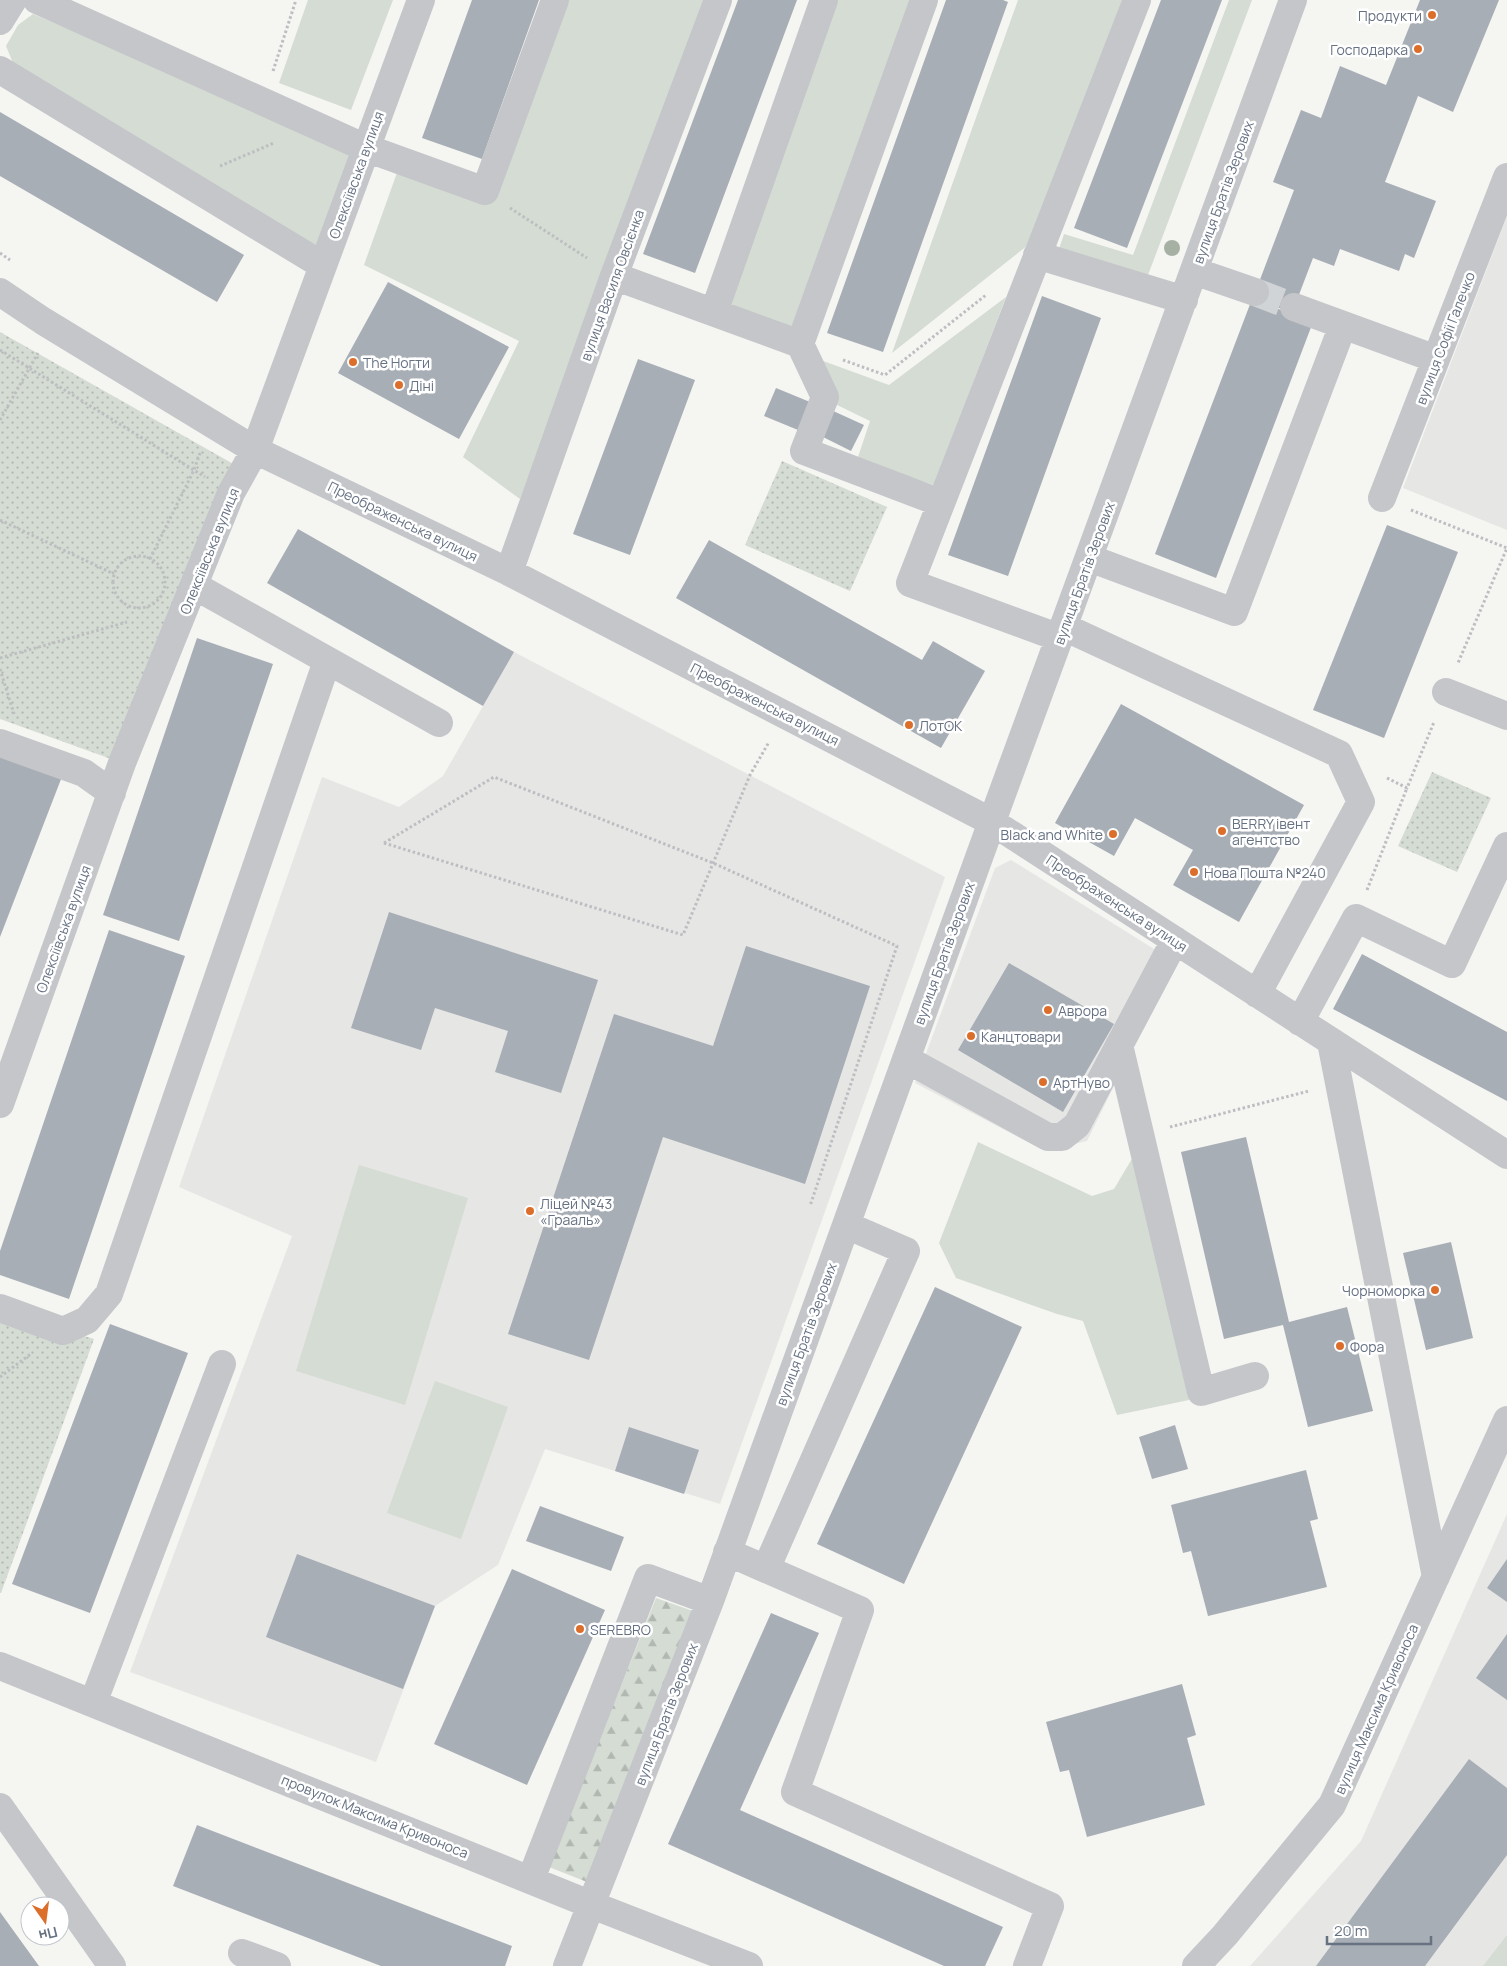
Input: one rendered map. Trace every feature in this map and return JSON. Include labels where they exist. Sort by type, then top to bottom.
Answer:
[{"type":"street","points":[[0,21],[13,0]]},
{"type":"street","points":[[37,0],[366,148],[485,191],[555,0]]},
{"type":"street","name":"Олексіївська вулиця","points":[[0,1104],[6,1069],[112,793],[231,493],[255,450],[421,0]]},
{"type":"street","name":"вулиця Василя Овсієнка","points":[[509,572],[614,276],[718,0]]},
{"type":"street","points":[[714,312],[824,0]]},
{"type":"street","points":[[800,344],[924,0]]},
{"type":"street","points":[[1137,0],[910,583],[1062,632],[1339,754],[1362,802],[1257,994]]},
{"type":"street","name":"вулиця Братів Зерових","points":[[568,1966],[710,1601],[992,822],[1294,0]]},
{"type":"street","points":[[0,70],[322,265]]},
{"type":"street","name":"вулиця Софії Галечко","points":[[1382,498],[1507,177]]},
{"type":"street","points":[[1038,254],[1184,300]]},
{"type":"street","points":[[1194,271],[1255,292]]},
{"type":"street","points":[[614,276],[800,344],[825,397],[804,451],[941,503]]},
{"type":"street","name":"Преображенська вулиця","points":[[0,292],[43,321],[255,450],[509,572],[992,822],[1507,1155]]},
{"type":"street","points":[[1294,307],[1436,359]]},
{"type":"street","points":[[1089,558],[1234,612],[1342,324]]},
{"type":"street","points":[[194,586],[439,724]]},
{"type":"street","points":[[0,1308],[63,1331],[87,1320],[109,1294],[327,660]]},
{"type":"street","points":[[1446,692],[1507,716]]},
{"type":"street","points":[[0,743],[84,773],[112,793]]},
{"type":"street","points":[[1300,1022],[1356,918],[1452,964],[1507,846]]},
{"type":"street","points":[[906,1059],[1048,1137],[1062,1138],[1077,1126],[1174,940]]},
{"type":"street","points":[[1331,1042],[1436,1577]]},
{"type":"street","points":[[1119,1045],[1201,1392],[1255,1376]]},
{"type":"street","points":[[766,1569],[906,1251],[846,1225]]},
{"type":"street","points":[[93,1703],[222,1364]]},
{"type":"street","name":"вулиця Максима Кривоноса","points":[[1196,1966],[1332,1805],[1507,1420]]},
{"type":"street","points":[[727,1552],[860,1610],[795,1792],[1050,1906],[1027,1966]]},
{"type":"street","points":[[531,1879],[648,1578],[710,1601]]},
{"type":"street","name":"провулок Максима Кривоноса","points":[[0,1666],[592,1905],[750,1966]]},
{"type":"street","points":[[0,1807],[112,1966]]},
{"type":"street","points":[[242,1953],[277,1966]]},
{"type":"path","points":[[263,101],[296,0]]},
{"type":"path","points":[[184,181],[316,125]]},
{"type":"path","points":[[485,191],[614,276]]},
{"type":"path","points":[[800,344],[885,376],[992,291]]},
{"type":"path","points":[[0,350],[231,493]]},
{"type":"path","points":[[0,420],[30,369]]},
{"type":"path","points":[[150,559],[194,470],[202,447]]},
{"type":"path","points":[[1356,918],[1446,692],[1507,548],[1382,498]]},
{"type":"path","points":[[0,520],[114,574]]},
{"type":"path","points":[[142,556],[157,563],[162,570],[165,586],[157,600],[150,605],[134,608],[126,605],[119,599],[113,583],[114,574],[118,566],[125,560],[142,556]]},
{"type":"path","points":[[0,658],[128,622]]},
{"type":"path","points":[[0,669],[27,752]]},
{"type":"path","points":[[770,742],[750,775],[713,863],[683,935],[384,843],[494,777],[713,863],[897,946],[810,1206]]},
{"type":"path","points":[[1382,775],[1407,788]]},
{"type":"path","points":[[1140,1135],[1339,1084]]},
{"type":"shaded area","points":[[1507,216],[1507,530],[1403,488]]},
{"type":"shaded area","name":"Ліцей №43 «Грааль»","points":[[514,652],[945,877],[720,1504],[545,1449],[498,1565],[435,1606],[376,1762],[130,1672],[292,1236],[179,1187],[322,777],[399,807],[443,776]]},
{"type":"shaded area","points":[[1011,860],[1175,962],[1087,1141],[1045,1151],[915,1083],[995,868]]},
{"type":"shaded area","points":[[1507,1514],[1507,1966],[1250,1966],[1361,1841]]},
{"type":"green space","points":[[308,0],[393,0],[351,110],[279,83]]},
{"type":"green space","points":[[569,0],[706,0],[520,499],[463,457],[519,341],[364,265],[398,170],[494,197]]},
{"type":"green space","points":[[835,0],[911,0],[795,330],[729,306]]},
{"type":"green space","points":[[1018,0],[1126,0],[1028,245],[892,353]]},
{"type":"green space","points":[[1229,0],[1252,0],[1148,275],[1059,249],[1064,234],[1133,255]]},
{"type":"green space","points":[[33,14],[354,149],[317,250],[13,63],[6,46],[18,25]]},
{"type":"green space","points":[[1006,297],[934,485],[857,460],[870,421],[833,403],[815,358],[889,385]]},
{"type":"green space","points":[[0,332],[244,470],[114,760],[0,719]]},
{"type":"green space","points":[[782,461],[887,507],[850,591],[745,545]]},
{"type":"green space","points":[[1432,772],[1491,798],[1457,872],[1398,846]]},
{"type":"green space","points":[[978,1142],[1092,1196],[1114,1189],[1133,1157],[1189,1400],[1117,1415],[1083,1321],[1057,1314],[956,1278],[939,1243]]},
{"type":"green space","points":[[359,1165],[468,1198],[405,1405],[296,1371]]},
{"type":"green space","points":[[0,1311],[94,1339],[1,1593],[0,1593]]},
{"type":"green space","points":[[435,1381],[508,1407],[461,1539],[387,1513]]},
{"type":"green space","points":[[656,1598],[693,1611],[587,1882],[549,1867]]},
{"type":"green space","points":[[1507,1935],[1507,1966],[1483,1966]]},
{"type":"building","points":[[472,0],[539,0],[482,159],[422,138]]},
{"type":"building","points":[[738,0],[797,0],[695,273],[643,254]]},
{"type":"building","points":[[946,0],[1003,0],[1008,2],[883,352],[827,333]]},
{"type":"building","points":[[1161,0],[1222,0],[1127,248],[1074,228]]},
{"type":"building","points":[[1420,0],[1499,0],[1453,112],[1418,96],[1385,182],[1436,201],[1414,258],[1405,254],[1399,271],[1340,249],[1334,266],[1313,258],[1292,313],[1253,298],[1294,190],[1273,182],[1301,110],[1321,118],[1340,66],[1386,85]]},
{"type":"building","points":[[0,112],[244,255],[217,302],[0,176]]},
{"type":"building","points":[[388,282],[509,347],[459,439],[338,373]]},
{"type":"building","points":[[1042,296],[1101,318],[1008,576],[948,555]]},
{"type":"building","points":[[1252,299],[1313,322],[1216,578],[1155,554]]},
{"type":"building","points":[[638,359],[695,380],[630,555],[573,534]]},
{"type":"building","points":[[776,388],[810,402],[798,430],[764,416]]},
{"type":"building","points":[[831,410],[864,425],[851,451],[819,435]]},
{"type":"building","points":[[1387,525],[1458,552],[1384,738],[1313,710]]},
{"type":"building","points":[[298,529],[514,652],[483,706],[267,583]]},
{"type":"building","points":[[709,540],[922,660],[933,641],[985,671],[941,748],[676,598]]},
{"type":"building","points":[[197,638],[273,664],[179,941],[103,915]]},
{"type":"building","points":[[1121,704],[1304,805],[1239,922],[1173,885],[1193,850],[1135,818],[1114,856],[1055,823]]},
{"type":"building","points":[[0,750],[63,774],[0,937]]},
{"type":"building","points":[[389,912],[598,980],[561,1093],[495,1072],[508,1031],[435,1008],[421,1050],[351,1028]]},
{"type":"building","points":[[109,930],[185,956],[69,1299],[0,1275],[0,1251]]},
{"type":"building","points":[[746,946],[870,986],[805,1184],[663,1137],[589,1360],[508,1334],[614,1014],[713,1046]]},
{"type":"building","points":[[1362,954],[1507,1032],[1507,1101],[1333,1009]]},
{"type":"building","points":[[1009,963],[1114,1024],[1063,1112],[958,1050]]},
{"type":"building","points":[[1246,1137],[1289,1322],[1347,1307],[1373,1411],[1308,1427],[1283,1325],[1224,1339],[1181,1152]]},
{"type":"building","points":[[1451,1242],[1473,1338],[1426,1350],[1403,1253]]},
{"type":"building","points":[[935,1287],[1022,1327],[904,1584],[817,1544]]},
{"type":"building","points":[[110,1324],[188,1353],[90,1613],[12,1584]]},
{"type":"building","points":[[1175,1425],[1188,1469],[1152,1479],[1139,1437]]},
{"type":"building","points":[[629,1427],[699,1450],[684,1494],[615,1471]]},
{"type":"building","points":[[1306,1470],[1318,1519],[1310,1521],[1327,1587],[1208,1616],[1191,1551],[1183,1553],[1171,1505]]},
{"type":"building","points":[[540,1506],[624,1537],[611,1571],[526,1541]]},
{"type":"building","points":[[297,1554],[435,1606],[403,1689],[266,1637]]},
{"type":"building","points":[[1507,1559],[1507,1602],[1487,1588]]},
{"type":"building","points":[[512,1569],[605,1610],[527,1785],[434,1744]]},
{"type":"building","points":[[771,1613],[819,1633],[740,1810],[1003,1927],[985,1966],[944,1966],[668,1844]]},
{"type":"building","points":[[1507,1634],[1507,1700],[1476,1678]]},
{"type":"building","points":[[1182,1684],[1196,1735],[1187,1738],[1205,1805],[1087,1837],[1069,1770],[1060,1772],[1046,1722]]},
{"type":"building","points":[[1469,1759],[1507,1788],[1507,1855],[1425,1966],[1316,1966]]},
{"type":"building","points":[[197,1825],[512,1946],[505,1966],[381,1966],[173,1886]]},
{"type":"building","points":[[0,1912],[20,1940],[20,1946],[25,1946],[39,1966],[0,1966]]},
{"type":"tunnel","points":[[1255,292],[1294,307]]},
{"type":"place","name":"Продукти","points":[[1432,15]]},
{"type":"place","name":"Господарка","points":[[1418,49]]},
{"type":"place","name":"The Ногти","points":[[353,362]]},
{"type":"place","name":"Діні","points":[[399,385]]},
{"type":"place","name":"ЛотОК","points":[[909,725]]},
{"type":"place","name":"BERRY iвент агентство","points":[[1222,831]]},
{"type":"place","name":"Black and White","points":[[1113,834]]},
{"type":"place","name":"Нова Пошта №240","points":[[1194,872]]},
{"type":"place","name":"Аврора","points":[[1048,1010]]},
{"type":"place","name":"Канцтовари","points":[[971,1036]]},
{"type":"place","name":"АртНуво","points":[[1043,1082]]},
{"type":"place","name":"Ліцей №43 «Грааль»","points":[[530,1211]]},
{"type":"place","name":"Чорноморка","points":[[1435,1290]]},
{"type":"place","name":"Фора","points":[[1340,1346]]},
{"type":"place","name":"SEREBRО","points":[[580,1629]]}]
